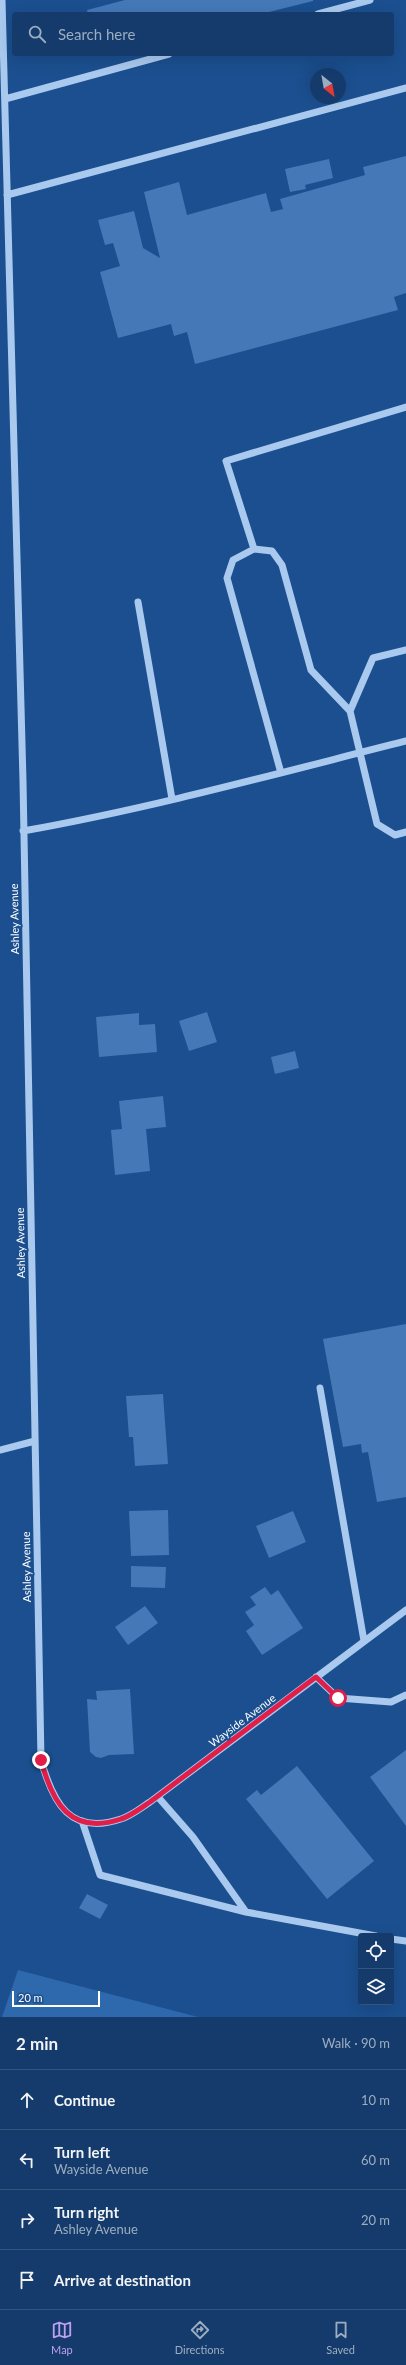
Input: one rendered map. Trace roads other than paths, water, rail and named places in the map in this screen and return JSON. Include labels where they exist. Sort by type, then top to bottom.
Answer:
[{"type":"street","name":"Ashley Avenue","points":[[2,0],[23,831],[41,1760],[49,1788],[61,1807],[77,1820],[82,1821]]},
{"type":"street","points":[[325,12],[370,0]]},
{"type":"street","points":[[5,99],[162,56]]},
{"type":"street","points":[[7,195],[406,88]]},
{"type":"street","points":[[254,549],[226,461],[406,408]]},
{"type":"street","points":[[281,774],[226,578],[233,560],[254,549],[272,551],[282,565],[311,670],[350,712],[377,824],[395,834],[406,832]]},
{"type":"street","points":[[138,602],[172,799]]},
{"type":"street","points":[[350,712],[373,658],[406,650]]},
{"type":"street","points":[[23,831],[91,818],[281,774],[406,741]]},
{"type":"street","points":[[320,1388],[364,1641]]},
{"type":"street","points":[[0,1450],[35,1441]]},
{"type":"street","name":"Wayside Avenue","points":[[82,1821],[94,1824],[122,1819],[158,1797],[406,1610]]},
{"type":"street","points":[[316,1677],[338,1698],[391,1702],[406,1695]]},
{"type":"street","points":[[158,1797],[193,1837],[246,1912]]},
{"type":"street","points":[[82,1821],[100,1875],[246,1912],[360,1933]]},
{"type":"street","points":[[394,1940],[406,1942]]}]
